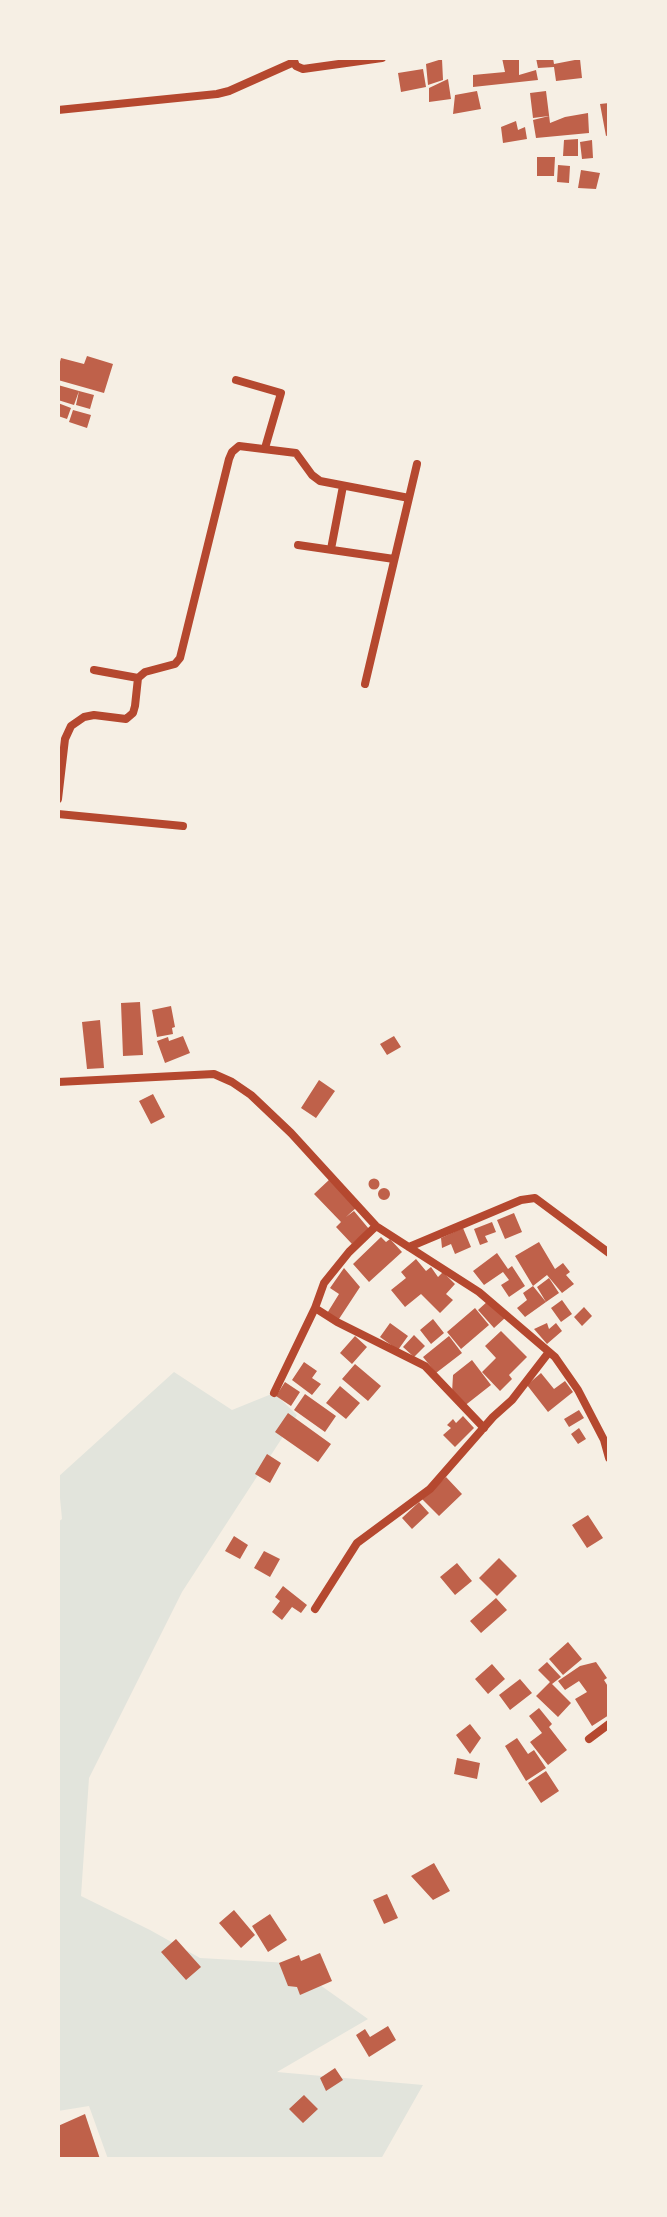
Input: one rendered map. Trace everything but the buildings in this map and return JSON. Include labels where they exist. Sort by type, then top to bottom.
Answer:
[{"type":"street","points":[[58,110],[217,94],[294,60],[299,68],[307,69],[382,58]]},
{"type":"street","points":[[236,380],[281,393],[265,448]]},
{"type":"street","points":[[58,799],[65,739],[71,726],[84,717],[94,715],[126,719],[133,713],[138,678],[145,672],[175,664],[180,658],[232,452],[239,446],[296,453],[320,481],[409,498]]},
{"type":"street","points":[[365,684],[417,464]]},
{"type":"street","points":[[331,549],[343,486]]},
{"type":"street","points":[[298,545],[394,559]]},
{"type":"street","points":[[94,670],[138,678]]},
{"type":"street","points":[[58,814],[183,826]]},
{"type":"street","points":[[58,1082],[214,1074],[232,1082],[251,1095],[291,1133],[376,1226],[479,1292],[555,1357],[578,1390],[604,1440],[609,1458]]},
{"type":"street","points":[[409,1247],[521,1200],[535,1198],[609,1253]]},
{"type":"street","points":[[274,1393],[324,1283],[349,1252],[376,1226]]},
{"type":"street","points":[[315,1308],[425,1366],[484,1428]]},
{"type":"street","points":[[315,1609],[357,1543],[430,1489],[512,1400],[549,1352]]},
{"type":"street","points":[[589,1739],[609,1724]]},
{"type":"shaded area","points":[[174,1372],[232,1410],[274,1393],[297,1415],[182,1592],[89,1778],[81,1896],[200,1958],[289,1963],[368,2019],[277,2072],[423,2085],[381,2159],[108,2159],[89,2106],[58,2111],[58,1522],[62,1519],[58,1477]]}]
